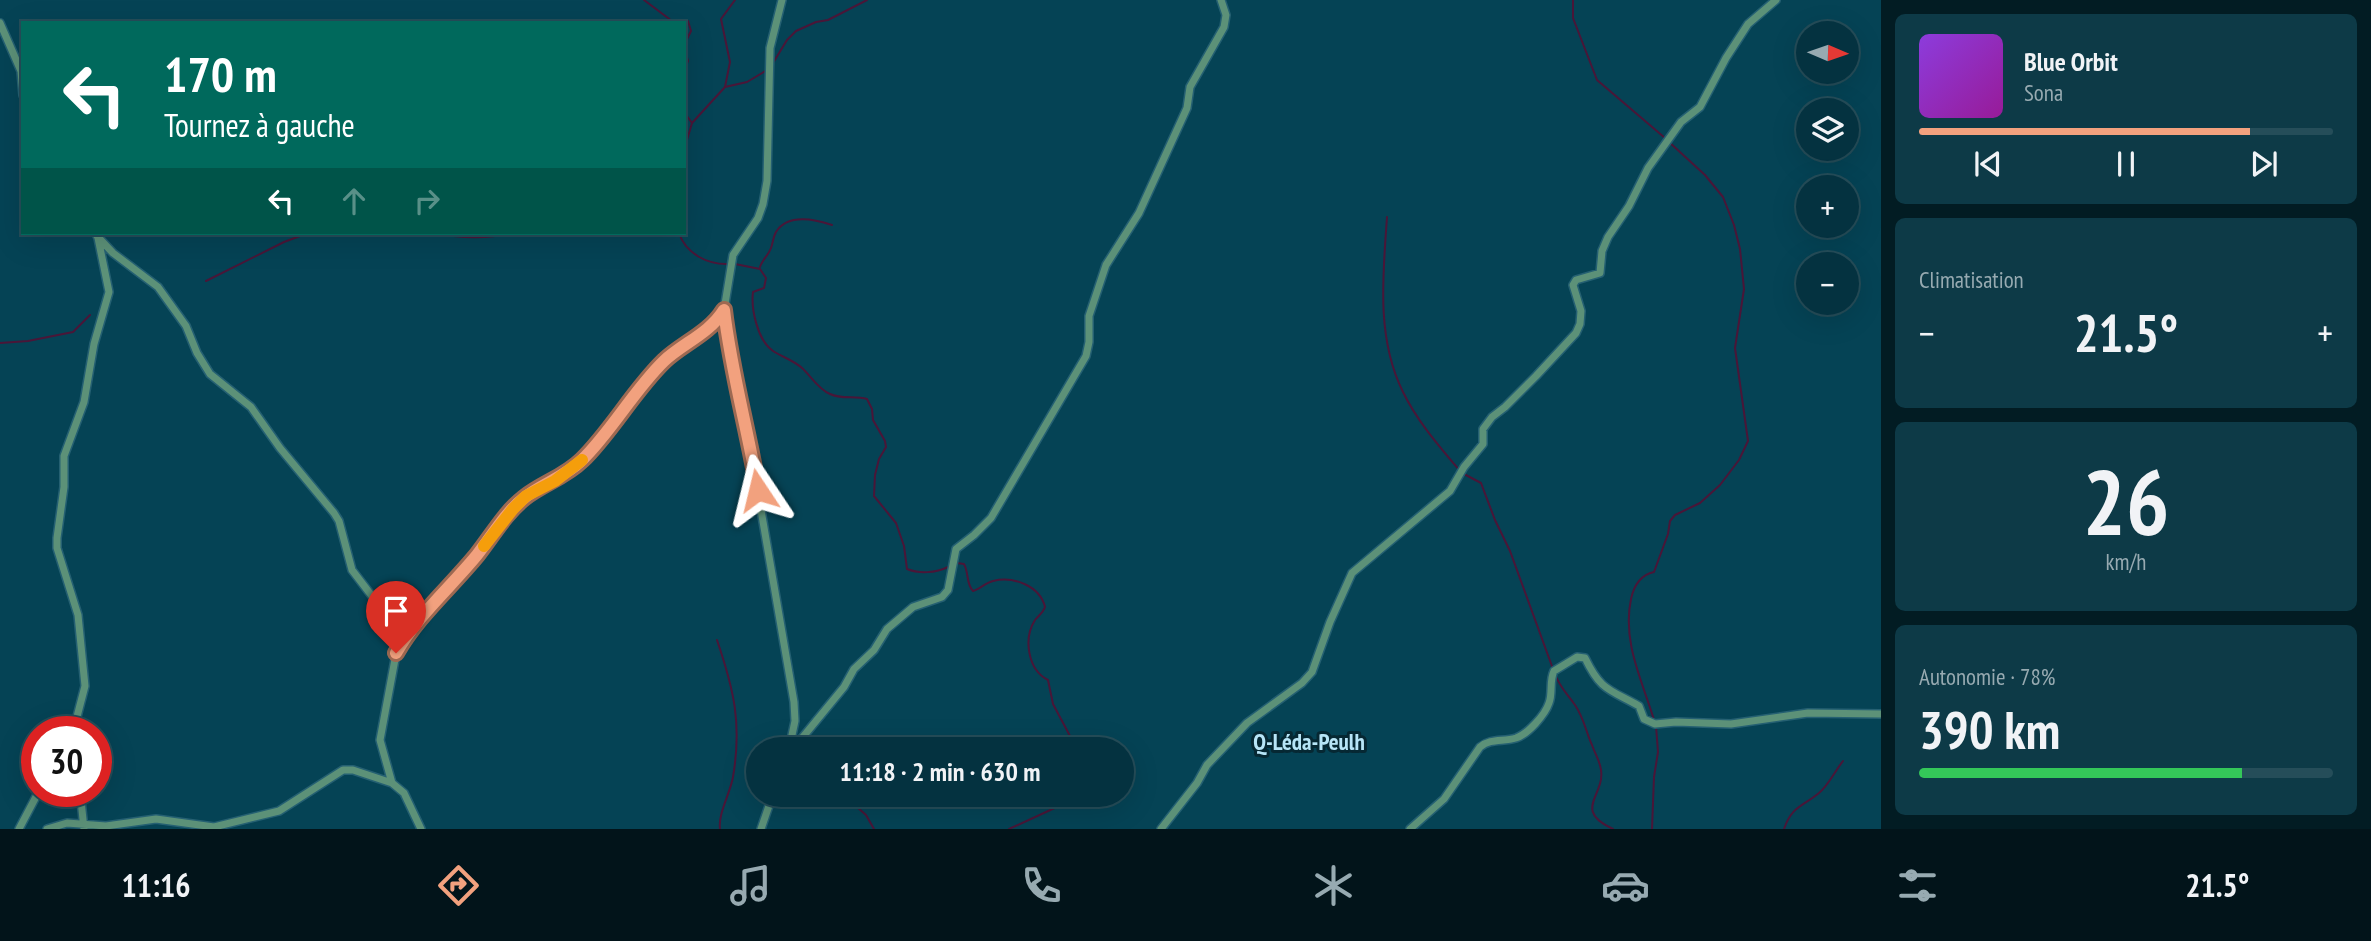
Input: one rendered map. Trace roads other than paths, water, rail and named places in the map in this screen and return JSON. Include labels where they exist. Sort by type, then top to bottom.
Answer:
[{"type":"street","points":[[782,0],[770,48],[767,181],[763,204],[758,218],[733,255],[724,310],[729,353],[750,446],[794,702],[793,737]]},
{"type":"street","points":[[801,737],[845,687],[854,668],[874,650],[887,629],[914,607],[942,597],[948,590],[956,549],[991,518],[1040,437],[1086,356],[1089,316],[1107,265],[1139,213],[1187,108],[1190,88],[1224,27],[1226,15],[1221,0]]},
{"type":"street","points":[[1161,829],[1197,783],[1207,765],[1247,723],[1302,683],[1312,672],[1352,573],[1450,491],[1483,444],[1483,429],[1492,417],[1505,407],[1576,333],[1581,311],[1574,293],[1573,285],[1576,280],[1600,273],[1602,251],[1608,237],[1629,206],[1648,169],[1681,122],[1700,107],[1748,24],[1776,0]]},
{"type":"street","points":[[0,23],[21,71]]},
{"type":"street","points":[[78,716],[85,686],[78,615],[57,548],[57,538],[64,487],[64,456],[84,402],[94,344],[108,292],[96,235]]},
{"type":"street","points":[[97,235],[113,253],[158,287],[186,326],[197,353],[210,374],[251,407],[339,521],[352,569],[393,630],[396,653],[380,740],[392,783]]},
{"type":"street","points":[[396,653],[409,630],[448,590],[513,509],[526,496],[555,481],[582,460],[664,361],[706,331],[724,310]]},
{"type":"street","points":[[1410,829],[1444,799],[1487,741],[1515,738],[1525,734],[1545,712],[1550,702],[1554,671],[1577,657],[1585,658],[1594,678],[1608,691],[1639,706],[1644,719],[1655,724],[1731,724],[1808,713],[1881,714]]},
{"type":"street","points":[[47,829],[67,823],[106,826],[156,819],[214,827],[279,811],[343,770],[353,770],[392,783],[404,793],[421,829]]},
{"type":"street","points":[[19,829],[31,807]]},
{"type":"street","points":[[82,807],[84,826]]},
{"type":"street","points":[[761,829],[769,807]]},
{"type":"waterway","points":[[644,0],[672,21]]},
{"type":"waterway","points":[[692,123],[725,87],[730,62],[721,19],[735,0]]},
{"type":"waterway","points":[[773,63],[796,31],[828,20],[867,0]]},
{"type":"waterway","points":[[1573,0],[1573,18],[1597,80],[1665,138]]},
{"type":"waterway","points":[[672,21],[686,21]]},
{"type":"waterway","points":[[686,21],[691,31],[686,41]]},
{"type":"waterway","points":[[686,54],[686,66]]},
{"type":"waterway","points":[[725,87],[747,82],[767,70]]},
{"type":"waterway","points":[[686,115],[692,123],[686,143]]},
{"type":"waterway","points":[[1654,720],[1631,646],[1629,615],[1632,594],[1641,578],[1654,572],[1670,521],[1675,515],[1700,503],[1720,485],[1739,460],[1748,441],[1735,348],[1744,289],[1740,249],[1734,225],[1723,197],[1705,175],[1669,142]]},
{"type":"waterway","points":[[1387,217],[1383,306],[1394,371],[1415,413],[1460,471]]},
{"type":"waterway","points":[[760,267],[770,251],[776,232],[787,222],[802,219],[832,225]]},
{"type":"waterway","points":[[206,281],[303,235]]},
{"type":"waterway","points":[[444,235],[500,235]]},
{"type":"waterway","points":[[680,235],[687,247],[699,257],[713,263],[729,264]]},
{"type":"waterway","points":[[735,264],[760,269],[766,278],[764,288],[753,292],[753,299],[756,323],[767,346],[799,365],[826,392],[839,397],[867,399],[873,420],[886,447],[879,459],[875,475],[874,496],[896,523],[904,546],[907,569],[928,572],[948,567]]},
{"type":"waterway","points":[[0,343],[28,341],[73,332],[90,315]]},
{"type":"waterway","points":[[1464,474],[1481,483],[1510,551],[1553,669]]},
{"type":"waterway","points":[[957,563],[964,564],[973,591],[993,581],[1009,580],[1025,584],[1038,593],[1045,607],[1035,620],[1029,636],[1032,662],[1048,680],[1053,704],[1070,736],[1078,737]]},
{"type":"waterway","points":[[717,640],[732,691],[737,740],[733,777],[720,829]]},
{"type":"waterway","points":[[1555,674],[1581,715],[1600,764],[1601,779],[1593,802],[1594,815],[1613,829]]},
{"type":"waterway","points":[[1652,829],[1658,752],[1656,726]]},
{"type":"waterway","points":[[1784,829],[1794,811],[1822,790],[1843,761]]},
{"type":"waterway","points":[[857,807],[866,815],[874,829]]},
{"type":"waterway","points":[[1009,829],[1057,807]]},
{"type":"district","name":"Q-Léda-Peulh","points":[[1309,742]]}]
